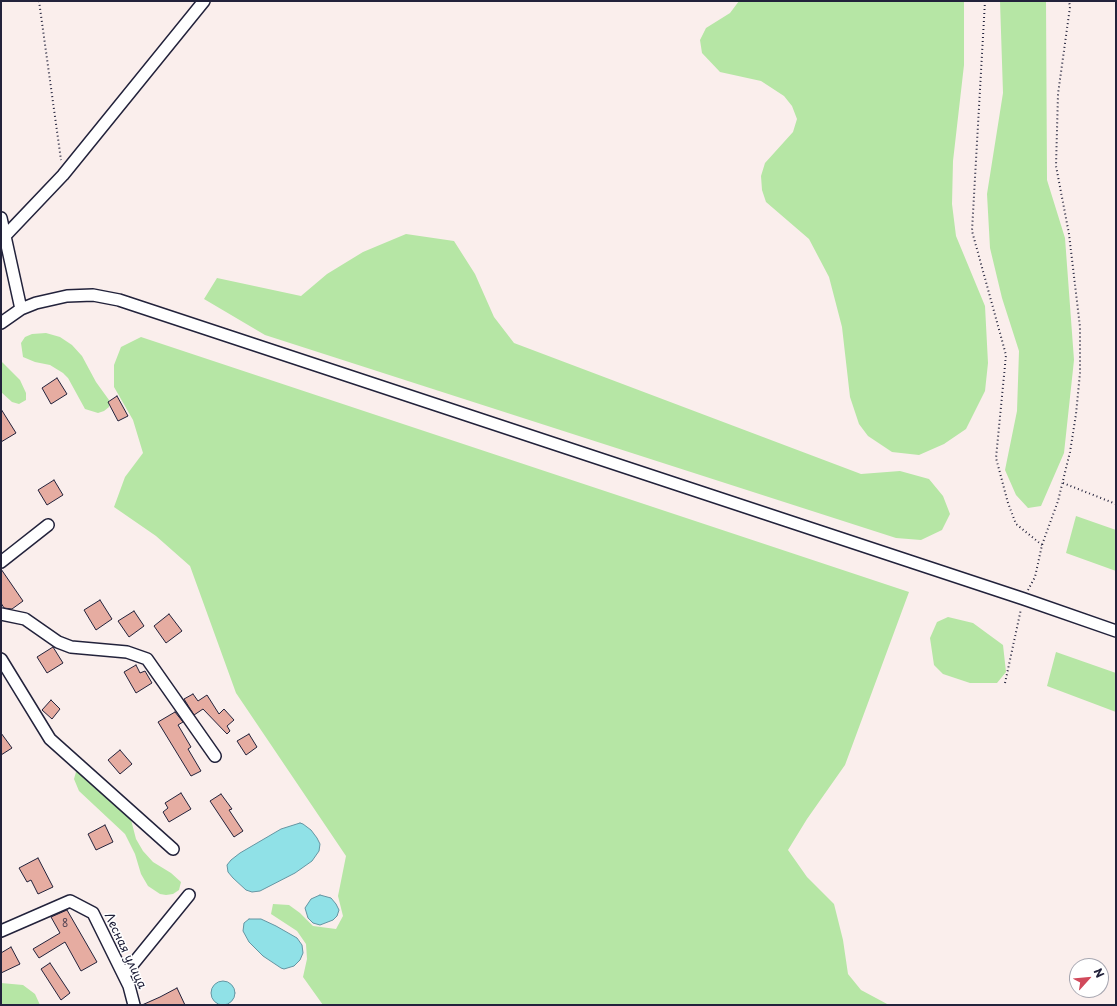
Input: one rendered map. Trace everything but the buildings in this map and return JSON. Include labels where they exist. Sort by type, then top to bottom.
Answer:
[{"type":"street","points":[[5,236],[62,175],[204,1]]},
{"type":"street","points":[[1,218],[21,309]]},
{"type":"street","points":[[1,323],[21,309],[36,303],[66,296],[93,295],[119,300],[1024,599],[1116,631]]},
{"type":"street","points":[[1,562],[48,526]]},
{"type":"street","points":[[1,614],[25,619],[58,642],[71,647],[127,652],[146,660],[215,756]]},
{"type":"street","points":[[1,659],[50,739],[173,849]]},
{"type":"street","points":[[124,975],[189,895]]},
{"type":"street","name":"Лесная улица","points":[[1,931],[70,901],[93,913],[129,986],[134,1005]]},
{"type":"path","points":[[39,1],[62,175]]},
{"type":"path","points":[[985,1],[972,231],[1006,355],[996,458],[1008,503],[1016,524],[1042,546]]},
{"type":"path","points":[[1005,683],[1024,599],[1035,577],[1042,546],[1063,483],[1076,414],[1080,373],[1080,327],[1069,234],[1056,166],[1058,94],[1070,7],[1069,1]]},
{"type":"path","points":[[1063,483],[1116,504]]},
{"type":"green space","points":[[739,1],[964,1],[964,65],[953,161],[952,204],[956,236],[985,306],[988,363],[985,391],[966,429],[944,444],[919,455],[892,452],[868,436],[859,424],[850,397],[842,327],[829,277],[809,239],[766,202],[762,190],[761,176],[765,163],[793,132],[797,119],[792,106],[784,96],[761,81],[720,72],[702,53],[700,40],[706,28],[730,13]]},
{"type":"green space","points":[[1000,1],[1046,1],[1047,180],[1065,238],[1074,360],[1064,453],[1041,506],[1028,508],[1016,495],[1005,470],[1017,411],[1019,351],[1002,298],[990,248],[987,194],[1003,93]]},
{"type":"green space","points":[[406,234],[454,241],[475,274],[494,317],[514,343],[861,474],[900,471],[929,479],[943,496],[950,514],[942,530],[921,540],[896,538],[265,335],[204,299],[217,278],[301,296],[327,274],[363,252]]},
{"type":"green space","points":[[46,333],[60,337],[72,345],[82,356],[96,382],[109,400],[109,407],[104,411],[98,413],[85,409],[68,378],[63,373],[50,365],[35,362],[23,357],[21,343],[25,337],[32,334]]},
{"type":"green space","points":[[141,337],[909,592],[845,765],[807,819],[788,850],[807,877],[834,904],[843,940],[848,974],[861,990],[889,1005],[323,1005],[303,977],[307,959],[306,944],[297,931],[271,914],[273,904],[289,905],[300,913],[313,926],[336,929],[343,916],[338,896],[346,856],[236,693],[190,566],[156,536],[114,507],[125,477],[143,453],[133,420],[114,387],[114,365],[121,347]]},
{"type":"green space","points":[[1,361],[20,380],[26,393],[26,400],[19,404],[12,402],[1,392]]},
{"type":"green space","points":[[1076,516],[1116,530],[1116,571],[1066,553]]},
{"type":"green space","points":[[948,617],[973,623],[1003,645],[1006,672],[997,683],[970,683],[943,674],[934,665],[930,638],[937,622]]},
{"type":"green space","points":[[1056,652],[1116,673],[1116,712],[1047,686]]},
{"type":"green space","points":[[83,769],[96,773],[113,787],[129,812],[136,839],[143,851],[153,862],[171,873],[181,882],[179,890],[173,894],[166,895],[160,894],[148,886],[141,874],[135,854],[125,834],[79,791],[74,779],[76,772]]},
{"type":"green space","points":[[1,983],[23,985],[35,994],[40,1005],[1,1005]]},
{"type":"water","points":[[300,823],[311,830],[320,844],[319,851],[312,861],[295,873],[260,891],[252,892],[246,890],[228,872],[227,865],[240,853],[281,829]]},
{"type":"water","points":[[320,895],[331,898],[339,910],[337,916],[333,920],[320,925],[313,923],[308,918],[305,908],[311,899]]},
{"type":"water","points":[[249,919],[261,919],[297,938],[302,945],[303,953],[300,960],[294,966],[284,969],[263,956],[249,942],[243,931],[244,923]]},
{"type":"water","points":[[223,981],[232,984],[235,993],[232,1002],[223,1005],[214,1002],[211,993],[214,984]]}]
